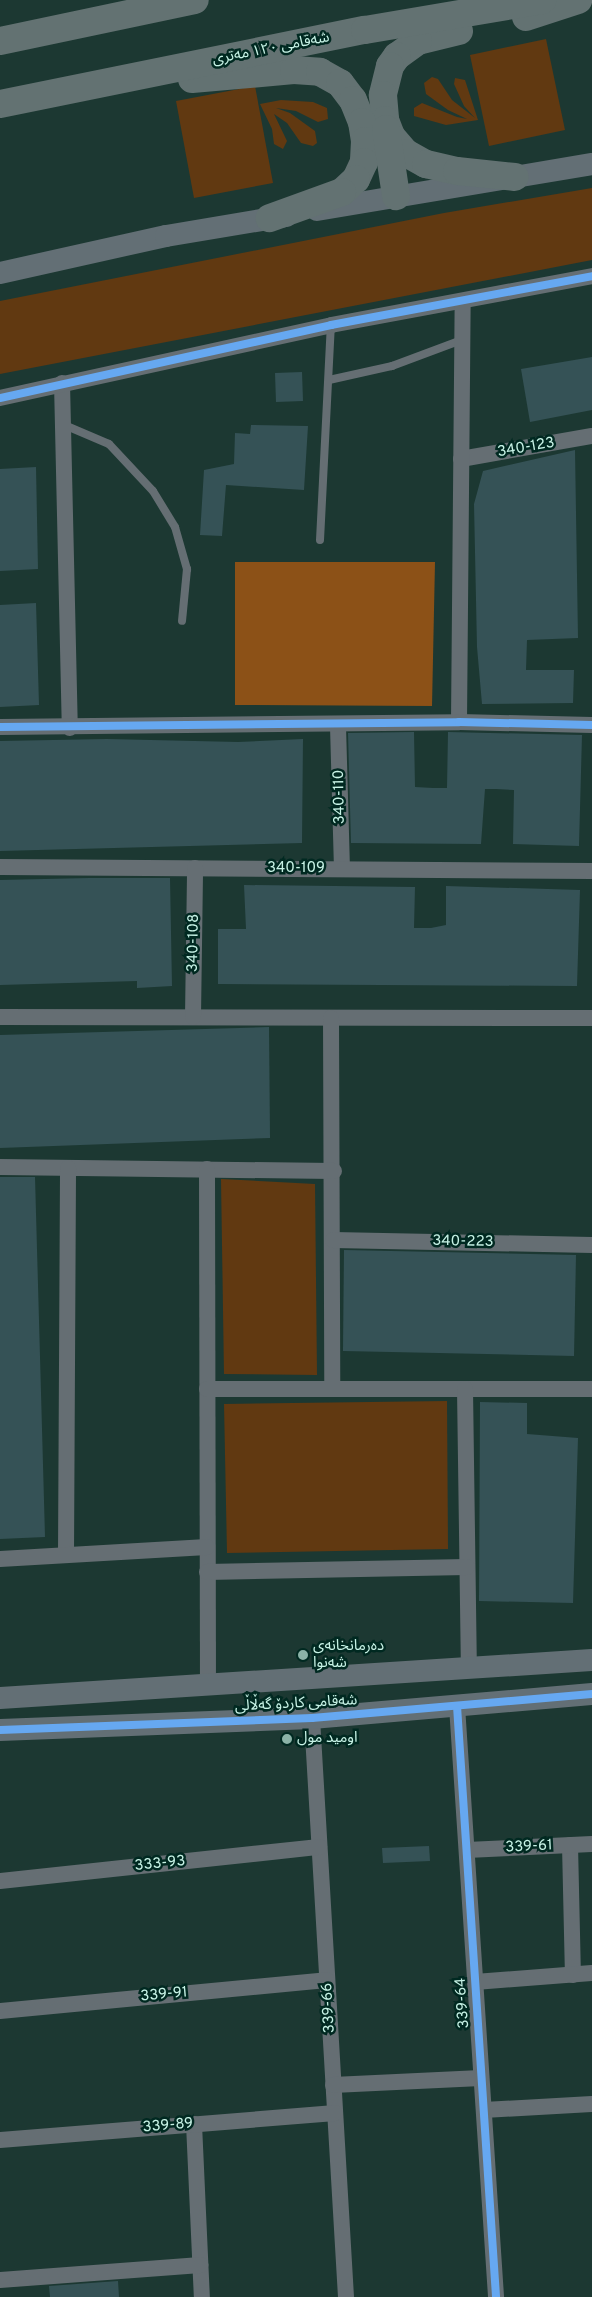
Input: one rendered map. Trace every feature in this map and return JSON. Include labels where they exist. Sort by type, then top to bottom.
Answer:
[{"type":"highway","points":[[0,41],[194,0]]},
{"type":"highway","name":"شەقامی ١٢٠ مەتری","points":[[0,104],[365,30],[542,0]]},
{"type":"highway","points":[[390,197],[383,95],[386,75],[397,56],[407,48],[437,36],[515,21],[578,0]]},
{"type":"highway","points":[[83,86],[294,70],[320,72],[340,83],[353,100],[362,122],[365,141],[364,162],[350,187],[342,192],[270,218]]},
{"type":"highway","points":[[385,120],[398,145],[415,160],[457,171],[515,177]]},
{"type":"highway","points":[[365,141],[390,197]]},
{"type":"street","points":[[0,273],[166,236],[592,164]]},
{"type":"street","points":[[0,398],[332,324],[592,276]]},
{"type":"street","points":[[459,722],[463,301]]},
{"type":"street","points":[[62,383],[70,728]]},
{"type":"street","name":"340-123","points":[[461,459],[592,436]]},
{"type":"street","points":[[0,727],[338,726],[459,722],[592,725]]},
{"type":"street","name":"340-110","points":[[338,726],[342,869]]},
{"type":"street","name":"340-109","points":[[0,867],[592,871]]},
{"type":"street","name":"340-108","points":[[194,1017],[195,868]]},
{"type":"street","points":[[0,1017],[592,1018]]},
{"type":"street","points":[[331,1018],[334,1171],[332,1389]]},
{"type":"street","points":[[0,1167],[334,1171]]},
{"type":"street","points":[[66,1555],[68,1168]]},
{"type":"street","points":[[207,1169],[208,1686]]},
{"type":"street","name":"340-223","points":[[334,1240],[592,1245]]},
{"type":"street","points":[[207,1389],[592,1388]]},
{"type":"street","points":[[465,1389],[469,1668]]},
{"type":"street","points":[[0,1558],[207,1547]]},
{"type":"street","points":[[207,1572],[467,1567]]},
{"type":"street","name":"شەقامی کاردۆ گەڵاڵی","points":[[0,1698],[592,1660]]},
{"type":"street","points":[[113,1692],[115,1723]]},
{"type":"street","name":"شەقامی کاردۆ گەڵاڵی","points":[[0,1730],[115,1723],[312,1718],[592,1694]]},
{"type":"street","name":"339-64","points":[[457,1706],[496,2297]]},
{"type":"street","name":"339-66","points":[[312,1718],[346,2297]]},
{"type":"street","name":"339-61","points":[[467,1850],[592,1844]]},
{"type":"street","points":[[570,1845],[573,1975]]},
{"type":"street","name":"333-93","points":[[0,1881],[319,1847]]},
{"type":"street","points":[[475,1982],[592,1973]]},
{"type":"street","name":"339-91","points":[[0,2011],[327,1980]]},
{"type":"street","points":[[333,2085],[482,2078]]},
{"type":"street","points":[[484,2110],[592,2104]]},
{"type":"street","name":"339-89","points":[[0,2140],[335,2113]]},
{"type":"street","points":[[194,2124],[202,2297]]},
{"type":"street","points":[[0,2280],[200,2265]]},
{"type":"lane","points":[[320,540],[332,324]]},
{"type":"lane","points":[[329,380],[392,366],[462,340]]},
{"type":"lane","points":[[62,424],[109,444],[153,491],[175,527],[187,569],[182,621]]},
{"type":"shaded area","points":[[546,39],[565,130],[489,146],[470,55]]},
{"type":"shaded area","points":[[432,77],[438,79],[452,100],[475,118],[464,106],[454,84],[455,78],[465,80],[478,120],[446,125],[414,116],[414,108],[422,103],[467,119],[448,110],[426,94],[424,83]]},
{"type":"shaded area","points":[[255,86],[273,183],[194,198],[176,101]]},
{"type":"shaded area","points":[[281,100],[313,102],[327,108],[328,119],[318,122],[296,111],[276,108],[290,113],[315,131],[317,143],[313,146],[301,143],[287,123],[274,114],[287,141],[283,149],[274,144],[272,129],[260,104]]},
{"type":"shaded area","points":[[592,188],[592,260],[0,374],[0,301],[444,213]]},
{"type":"shaded area","points":[[235,562],[435,562],[432,706],[235,705]]},
{"type":"shaded area","points":[[221,1179],[315,1184],[317,1375],[224,1374]]},
{"type":"shaded area","points":[[447,1401],[448,1549],[227,1553],[224,1404]]},
{"type":"building","points":[[592,357],[592,410],[530,422],[521,369]]},
{"type":"building","points":[[302,372],[303,401],[276,402],[275,373]]},
{"type":"building","points":[[251,425],[308,426],[304,490],[226,485],[222,536],[200,535],[204,470],[234,464],[235,433],[250,434]]},
{"type":"building","points":[[575,450],[578,638],[527,640],[526,670],[574,670],[573,703],[482,704],[477,647],[474,504],[483,471]]},
{"type":"building","points":[[36,467],[38,569],[0,571],[0,469]]},
{"type":"building","points":[[36,603],[39,705],[0,707],[0,605]]},
{"type":"building","points":[[414,732],[415,787],[433,788],[447,788],[448,732],[582,735],[579,846],[513,844],[514,790],[496,789],[485,789],[481,844],[351,843],[348,733]]},
{"type":"building","points":[[107,739],[238,742],[303,739],[302,843],[0,851],[0,741]]},
{"type":"building","points":[[170,878],[172,986],[137,988],[137,981],[0,985],[0,880]]},
{"type":"building","points":[[244,885],[415,887],[414,928],[431,928],[446,925],[446,886],[580,890],[577,986],[218,984],[218,929],[246,929]]},
{"type":"building","points":[[269,1027],[270,1138],[0,1148],[0,1035]]},
{"type":"building","points":[[0,1177],[35,1177],[45,1537],[0,1539]]},
{"type":"building","points":[[344,1250],[576,1255],[574,1356],[343,1351]]},
{"type":"building","points":[[480,1402],[527,1403],[527,1434],[578,1438],[573,1603],[479,1601]]},
{"type":"building","points":[[429,1846],[430,1861],[383,1863],[382,1848]]},
{"type":"building","points":[[118,2281],[119,2297],[50,2297],[49,2286]]},
{"type":"cycle path","points":[[0,398],[331,325],[592,276]]},
{"type":"cycle path","points":[[0,727],[459,722],[592,725]]},
{"type":"cycle path","points":[[0,1730],[312,1718],[592,1694]]},
{"type":"cycle path","points":[[457,1706],[496,2297]]},
{"type":"place","name":"دەرمانخانەی شەنوا","points":[[303,1655]]},
{"type":"place","name":"اوميد مول","points":[[287,1739]]}]
